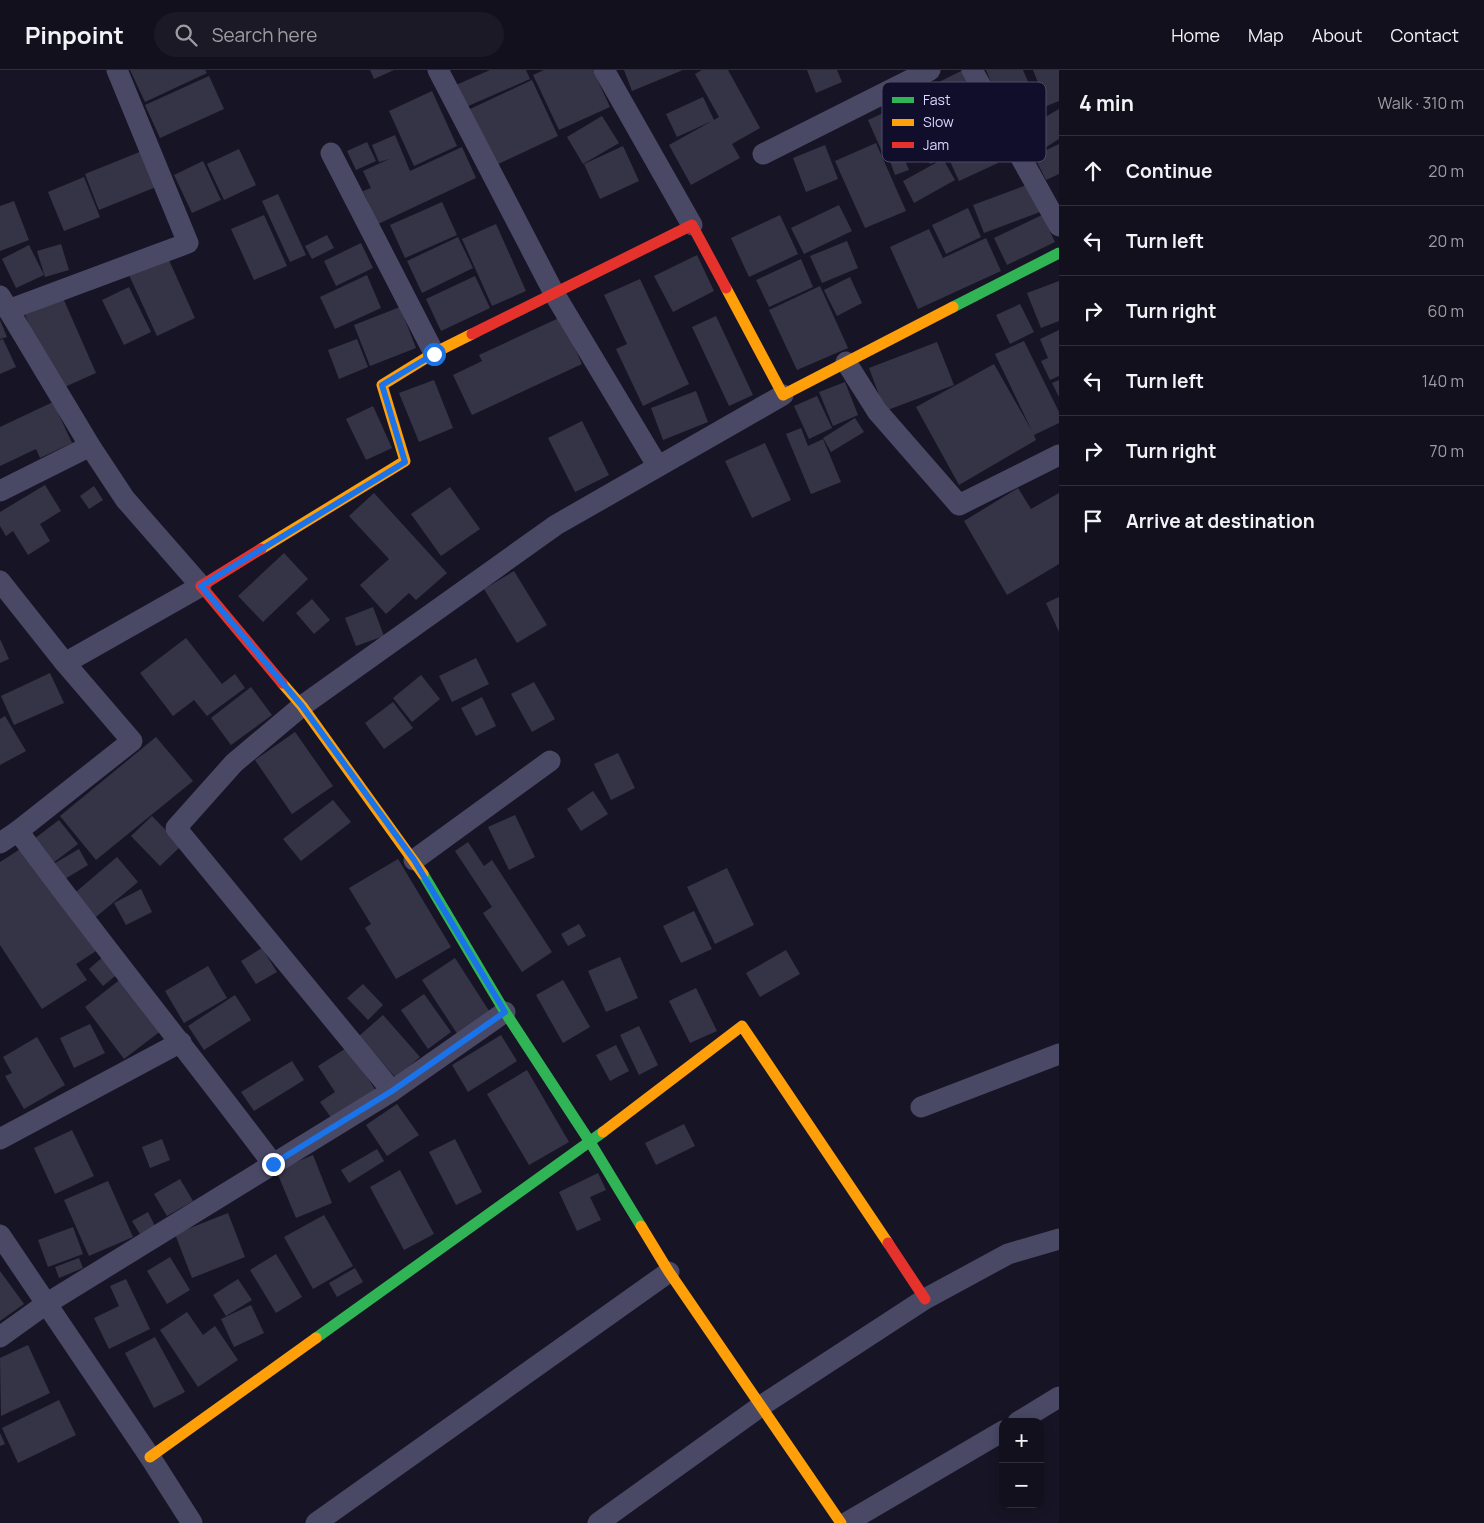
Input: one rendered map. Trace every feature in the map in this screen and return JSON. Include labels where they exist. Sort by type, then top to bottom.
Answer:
[{"type":"street","points":[[117,70],[188,243],[4,303],[90,446],[125,499],[302,706],[414,860],[505,1012],[590,1142],[669,1272],[840,1523]]},
{"type":"street","points":[[438,70],[555,295],[657,465]]},
{"type":"street","points":[[604,70],[692,225],[783,396]]},
{"type":"street","points":[[906,82],[930,70]]},
{"type":"street","points":[[972,70],[979,82]]},
{"type":"street","points":[[763,154],[882,94]]},
{"type":"street","points":[[331,153],[434,354]]},
{"type":"street","points":[[1023,162],[1059,226]]},
{"type":"street","points":[[64,663],[201,586],[405,462],[382,385],[434,354],[692,225]]},
{"type":"street","points":[[392,1091],[176,828],[234,763],[302,706],[556,524],[657,465],[846,362],[1059,253]]},
{"type":"street","points":[[846,362],[877,411],[959,506],[1059,455]]},
{"type":"street","points":[[0,491],[90,446]]},
{"type":"street","points":[[0,581],[64,663],[132,741],[18,831],[0,842]]},
{"type":"street","points":[[414,860],[550,761]]},
{"type":"street","points":[[18,831],[92,932],[181,1042],[273,1164]]},
{"type":"street","points":[[0,1337],[46,1304],[392,1091],[505,1012]]},
{"type":"street","points":[[150,1457],[590,1142],[742,1026],[925,1299]]},
{"type":"street","points":[[0,1139],[181,1042]]},
{"type":"street","points":[[921,1107],[1059,1054]]},
{"type":"street","points":[[0,1234],[150,1457],[192,1523]]},
{"type":"street","points":[[598,1523],[761,1406],[925,1299],[1008,1254],[1059,1239]]},
{"type":"street","points":[[316,1523],[669,1272]]},
{"type":"street","points":[[1025,1418],[1059,1397]]},
{"type":"street","points":[[846,1523],[999,1432]]},
{"type":"building","points":[[130,70],[205,70],[207,73],[145,102]]},
{"type":"building","points":[[370,70],[394,70],[374,79]]},
{"type":"building","points":[[490,70],[526,70],[530,79],[466,107],[456,85]]},
{"type":"building","points":[[544,70],[593,70],[610,107],[559,130],[533,75]]},
{"type":"building","points":[[624,70],[683,70],[632,91]]},
{"type":"building","points":[[702,70],[728,70],[760,128],[732,144],[740,158],[691,185],[669,145],[712,121],[677,137],[666,114],[703,97],[714,120],[719,117],[695,74]]},
{"type":"building","points":[[807,70],[837,70],[842,82],[816,93]]},
{"type":"building","points":[[963,70],[970,82],[939,82]]},
{"type":"building","points":[[986,70],[1023,70],[1028,82],[991,82]]},
{"type":"building","points":[[1033,70],[1059,70],[1059,101],[1046,106],[1046,82],[1038,82]]},
{"type":"building","points":[[209,76],[224,109],[160,138],[145,105]]},
{"type":"building","points":[[532,80],[558,136],[496,165],[470,109]]},
{"type":"building","points":[[432,91],[457,146],[414,166],[389,111]]},
{"type":"building","points":[[1059,109],[1059,139],[1046,147],[1046,117]]},
{"type":"building","points":[[882,114],[882,152],[868,120]]},
{"type":"building","points":[[602,116],[619,143],[583,164],[567,137]]},
{"type":"building","points":[[395,135],[410,171],[462,147],[476,178],[378,224],[363,191],[371,188],[363,171],[389,159],[379,162],[372,145]]},
{"type":"building","points":[[367,142],[376,161],[356,170],[347,151]]},
{"type":"building","points":[[876,143],[882,157],[882,162],[884,162],[906,211],[865,228],[835,161]]},
{"type":"building","points":[[1059,144],[1059,174],[1046,180],[1037,162],[1046,162],[1046,150]]},
{"type":"building","points":[[825,145],[838,179],[806,192],[793,158]]},
{"type":"building","points":[[623,146],[639,181],[600,199],[584,164]]},
{"type":"building","points":[[239,149],[256,185],[224,200],[207,164]]},
{"type":"building","points":[[142,151],[156,187],[99,210],[85,174]]},
{"type":"building","points":[[203,161],[221,200],[192,213],[174,175]]},
{"type":"building","points":[[890,162],[906,162],[909,170],[895,175]]},
{"type":"building","points":[[938,162],[945,162],[955,180],[914,203],[903,181]]},
{"type":"building","points":[[950,162],[998,162],[998,163],[959,181]]},
{"type":"building","points":[[84,177],[100,217],[64,231],[48,192]]},
{"type":"building","points":[[1029,184],[1040,212],[984,233],[973,205]]},
{"type":"building","points":[[278,194],[306,255],[290,262],[262,201]]},
{"type":"building","points":[[14,201],[29,240],[0,251],[0,206]]},
{"type":"building","points":[[442,202],[457,235],[405,258],[390,225]]},
{"type":"building","points":[[839,205],[852,231],[804,254],[791,228]]},
{"type":"building","points":[[968,208],[981,237],[946,254],[932,225]]},
{"type":"building","points":[[264,215],[287,266],[254,280],[231,229]]},
{"type":"building","points":[[780,215],[798,254],[749,277],[731,238]]},
{"type":"building","points":[[1042,215],[1055,242],[1007,265],[994,238]]},
{"type":"building","points":[[496,224],[526,291],[492,306],[462,239]]},
{"type":"building","points":[[929,229],[943,258],[986,238],[1001,271],[918,309],[890,247]]},
{"type":"building","points":[[327,235],[334,248],[312,259],[305,246]]},
{"type":"building","points":[[458,237],[473,268],[422,293],[407,261]]},
{"type":"building","points":[[847,241],[858,268],[822,283],[810,256]]},
{"type":"building","points":[[361,243],[373,268],[336,286],[324,261]]},
{"type":"building","points":[[61,244],[69,270],[45,277],[37,251]]},
{"type":"building","points":[[29,245],[44,275],[16,288],[2,259]]},
{"type":"building","points":[[697,255],[714,291],[673,312],[654,276]]},
{"type":"building","points":[[168,258],[195,318],[157,336],[129,275]]},
{"type":"building","points":[[801,259],[813,287],[769,307],[756,280]]},
{"type":"building","points":[[367,275],[381,308],[335,329],[320,297]]},
{"type":"building","points":[[475,276],[490,308],[441,331],[426,299]]},
{"type":"building","points":[[850,277],[862,303],[837,316],[824,290]]},
{"type":"building","points":[[640,279],[689,384],[643,406],[616,349],[627,344],[604,295]]},
{"type":"building","points":[[1059,281],[1059,321],[1041,328],[1027,293]]},
{"type":"building","points":[[820,286],[848,348],[797,370],[769,310]]},
{"type":"building","points":[[129,287],[151,332],[124,345],[102,300]]},
{"type":"building","points":[[63,298],[96,373],[58,390],[25,315]]},
{"type":"building","points":[[1020,304],[1034,332],[1010,344],[996,315]]},
{"type":"building","points":[[400,307],[416,348],[370,366],[354,325]]},
{"type":"building","points":[[716,316],[753,395],[729,406],[692,327]]},
{"type":"building","points":[[561,317],[582,364],[472,415],[453,375],[482,361],[479,355]]},
{"type":"building","points":[[0,320],[7,337],[0,339]]},
{"type":"building","points":[[1059,330],[1059,376],[1050,380],[1041,361],[1048,358],[1040,339]]},
{"type":"building","points":[[3,339],[16,367],[0,374],[0,340]]},
{"type":"building","points":[[357,339],[368,367],[339,379],[328,350]]},
{"type":"building","points":[[1024,341],[1059,412],[1059,423],[1034,435],[1036,440],[959,485],[916,407],[994,364],[1032,431],[995,354]]},
{"type":"building","points":[[937,342],[954,385],[885,411],[869,368]]},
{"type":"building","points":[[434,380],[453,428],[419,442],[399,393]]},
{"type":"building","points":[[1059,380],[1059,397],[1052,383]]},
{"type":"building","points":[[845,382],[858,415],[833,426],[819,392]]},
{"type":"building","points":[[696,391],[708,422],[663,440],[651,408]]},
{"type":"building","points":[[817,396],[832,428],[809,439],[794,406]]},
{"type":"building","points":[[53,402],[72,443],[40,458],[36,449],[0,466],[0,427]]},
{"type":"building","points":[[373,406],[392,448],[366,460],[346,419]]},
{"type":"building","points":[[855,418],[864,432],[831,452],[823,438]]},
{"type":"building","points":[[582,421],[609,475],[575,492],[548,438]]},
{"type":"building","points":[[801,428],[808,446],[823,439],[841,482],[811,494],[786,434]]},
{"type":"building","points":[[765,443],[791,500],[752,518],[725,461]]},
{"type":"building","points":[[45,485],[61,511],[40,524],[50,541],[28,555],[13,531],[6,536],[0,526],[0,512]]},
{"type":"building","points":[[94,486],[103,500],[89,509],[80,496]]},
{"type":"building","points":[[450,487],[480,529],[441,556],[411,514]]},
{"type":"building","points":[[1018,488],[1031,509],[1059,493],[1059,564],[1007,595],[964,521]]},
{"type":"building","points":[[374,493],[447,573],[416,600],[409,593],[386,614],[360,585],[389,559],[349,516]]},
{"type":"building","points":[[284,553],[308,579],[263,622],[238,596]]},
{"type":"building","points":[[514,571],[547,625],[517,643],[484,589]]},
{"type":"building","points":[[1059,597],[1059,632],[1046,603]]},
{"type":"building","points":[[312,599],[330,620],[314,634],[296,613]]},
{"type":"building","points":[[373,607],[384,636],[356,646],[345,618]]},
{"type":"building","points":[[186,638],[222,684],[235,674],[245,688],[207,716],[194,700],[173,716],[140,673]]},
{"type":"building","points":[[0,639],[9,659],[0,663]]},
{"type":"building","points":[[476,658],[489,684],[452,702],[439,676]]},
{"type":"building","points":[[50,673],[64,703],[14,725],[1,696]]},
{"type":"building","points":[[421,675],[440,699],[412,722],[393,698]]},
{"type":"building","points":[[534,682],[555,719],[532,732],[511,694]]},
{"type":"building","points":[[251,687],[272,715],[231,745],[211,718]]},
{"type":"building","points":[[482,697],[496,726],[476,736],[461,708]]},
{"type":"building","points":[[393,702],[413,728],[384,749],[365,723]]},
{"type":"building","points":[[5,716],[26,751],[0,765],[0,719]]},
{"type":"building","points":[[295,732],[333,786],[292,814],[255,760]]},
{"type":"building","points":[[156,737],[193,781],[96,860],[60,816]]},
{"type":"building","points":[[618,753],[635,788],[611,800],[594,764]]},
{"type":"building","points":[[593,791],[608,814],[581,831],[567,809]]},
{"type":"building","points":[[333,800],[351,822],[301,861],[283,839]]},
{"type":"building","points":[[515,815],[535,857],[509,870],[488,827]]},
{"type":"building","points":[[152,816],[181,846],[160,866],[131,836]]},
{"type":"building","points":[[59,820],[78,844],[49,866],[30,842]]},
{"type":"building","points":[[468,842],[484,866],[492,860],[552,952],[522,972],[483,913],[492,907],[455,851]]},
{"type":"building","points":[[25,846],[96,951],[76,964],[87,980],[42,1009],[0,945],[0,862]]},
{"type":"building","points":[[79,849],[88,865],[60,882],[50,866]]},
{"type":"building","points":[[117,857],[138,882],[91,921],[70,897]]},
{"type":"building","points":[[398,859],[451,947],[396,979],[365,928],[371,924],[349,888]]},
{"type":"building","points":[[727,868],[754,925],[715,944],[687,887]]},
{"type":"building","points":[[141,889],[152,912],[126,925],[114,903]]},
{"type":"building","points":[[694,911],[712,949],[681,963],[663,926]]},
{"type":"building","points":[[579,924],[586,936],[568,946],[561,934]]},
{"type":"building","points":[[262,948],[277,972],[256,984],[241,961]]},
{"type":"building","points":[[786,950],[800,974],[760,997],[746,973]]},
{"type":"building","points":[[105,955],[120,972],[103,986],[89,969]]},
{"type":"building","points":[[620,957],[638,998],[606,1012],[588,971]]},
{"type":"building","points":[[455,958],[491,1014],[458,1035],[422,980]]},
{"type":"building","points":[[208,966],[227,998],[184,1023],[165,991]]},
{"type":"building","points":[[122,978],[162,1030],[124,1059],[85,1007]]},
{"type":"building","points":[[563,980],[590,1027],[563,1043],[536,995]]},
{"type":"building","points":[[363,984],[383,1005],[368,1020],[347,998]]},
{"type":"building","points":[[696,988],[717,1031],[690,1043],[669,1001]]},
{"type":"building","points":[[424,994],[451,1032],[428,1049],[401,1010]]},
{"type":"building","points":[[235,995],[251,1020],[204,1050],[188,1026]]},
{"type":"building","points":[[383,1015],[420,1057],[396,1078],[359,1036]]},
{"type":"building","points":[[90,1024],[105,1053],[74,1068],[60,1038]]},
{"type":"building","points":[[639,1026],[658,1065],[639,1075],[620,1035]]},
{"type":"building","points":[[501,1035],[517,1061],[468,1092],[452,1065]]},
{"type":"building","points":[[37,1037],[65,1085],[24,1109],[5,1076],[12,1073],[3,1057]]},
{"type":"building","points":[[616,1045],[629,1071],[610,1081],[596,1055]]},
{"type":"building","points":[[348,1047],[376,1091],[332,1119],[320,1102],[335,1092],[318,1066]]},
{"type":"building","points":[[292,1061],[304,1080],[254,1111],[241,1092]]},
{"type":"building","points":[[527,1070],[569,1142],[529,1165],[487,1094]]},
{"type":"building","points":[[397,1104],[419,1135],[387,1156],[366,1125]]},
{"type":"building","points":[[684,1124],[695,1146],[656,1165],[645,1143]]},
{"type":"building","points":[[72,1130],[94,1176],[55,1194],[34,1148]]},
{"type":"building","points":[[162,1139],[170,1160],[150,1168],[142,1147]]},
{"type":"building","points":[[455,1139],[482,1192],[456,1205],[429,1152]]},
{"type":"building","points":[[377,1149],[384,1161],[349,1183],[341,1170]]},
{"type":"building","points":[[313,1155],[332,1203],[296,1218],[276,1170]]},
{"type":"building","points":[[400,1170],[434,1234],[404,1250],[370,1187]]},
{"type":"building","points":[[598,1173],[606,1190],[590,1197],[601,1220],[577,1231],[559,1192]]},
{"type":"building","points":[[180,1179],[193,1201],[167,1216],[154,1194]]},
{"type":"building","points":[[108,1181],[133,1237],[89,1256],[64,1200]]},
{"type":"building","points":[[148,1212],[155,1226],[140,1234],[132,1221]]},
{"type":"building","points":[[228,1213],[245,1257],[192,1278],[175,1234]]},
{"type":"building","points":[[324,1215],[353,1266],[313,1289],[284,1237]]},
{"type":"building","points":[[73,1227],[83,1254],[48,1267],[38,1240]]},
{"type":"building","points":[[276,1254],[302,1297],[276,1313],[250,1270]]},
{"type":"building","points":[[170,1257],[190,1290],[167,1304],[147,1271]]},
{"type":"building","points":[[79,1258],[83,1268],[59,1278],[55,1267]]},
{"type":"building","points":[[355,1268],[363,1282],[337,1297],[329,1283]]},
{"type":"building","points":[[0,1271],[24,1304],[0,1321]]},
{"type":"building","points":[[126,1279],[150,1329],[109,1349],[94,1318],[119,1306],[110,1286]]},
{"type":"building","points":[[238,1279],[252,1300],[226,1316],[213,1295]]},
{"type":"building","points":[[251,1305],[264,1333],[234,1347],[221,1319]]},
{"type":"building","points":[[187,1312],[203,1335],[215,1326],[238,1360],[198,1387],[160,1330]]},
{"type":"building","points":[[155,1337],[185,1392],[154,1408],[125,1353]]},
{"type":"building","points":[[28,1345],[50,1393],[1,1416],[0,1358]]},
{"type":"building","points":[[59,1400],[76,1435],[18,1463],[2,1428]]},
{"type":"building","points":[[0,1433],[5,1444],[0,1446]]},
{"type":"traffic: fast","points":[[953,307],[1059,253]]},
{"type":"traffic: fast","points":[[423,874],[505,1012],[590,1142],[641,1226]]},
{"type":"traffic: fast","points":[[316,1338],[603,1132]]},
{"type":"traffic: slow","points":[[726,288],[783,395],[953,307]]},
{"type":"traffic: slow","points":[[261,549],[405,461],[382,385],[434,353],[472,334]]},
{"type":"traffic: slow","points":[[282,683],[302,706],[423,874]]},
{"type":"traffic: slow","points":[[603,1132],[742,1026],[888,1243]]},
{"type":"traffic: slow","points":[[641,1226],[669,1272],[841,1523]]},
{"type":"traffic: slow","points":[[150,1457],[316,1338]]},
{"type":"traffic: jam","points":[[472,334],[692,225],[726,288]]},
{"type":"traffic: jam","points":[[261,549],[201,586],[282,683]]},
{"type":"traffic: jam","points":[[888,1243],[925,1299]]},
{"type":"route","points":[[273,1164],[392,1091],[505,1012],[414,860],[302,706],[201,586],[405,462],[382,385],[434,354]]}]
